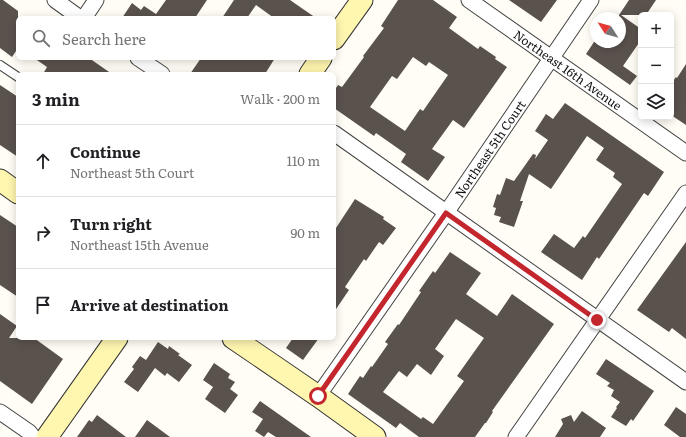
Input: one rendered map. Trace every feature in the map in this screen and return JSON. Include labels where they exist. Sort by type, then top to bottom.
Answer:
[{"type":"street","points":[[55,0],[77,16]]},
{"type":"street","points":[[85,16],[96,0]]},
{"type":"street","points":[[336,36],[362,0]]},
{"type":"street","name":"Northeast 16th Avenue","points":[[469,0],[686,153]]},
{"type":"street","name":"Northeast 5th Court","points":[[318,396],[446,213],[591,0]]},
{"type":"street","points":[[141,60],[159,72]]},
{"type":"street","points":[[311,72],[320,60]]},
{"type":"street","points":[[336,134],[686,382]]},
{"type":"street","points":[[0,180],[16,191]]},
{"type":"street","points":[[516,437],[686,193]]},
{"type":"street","points":[[47,437],[116,340]]},
{"type":"street","points":[[236,340],[375,437]]},
{"type":"street","points":[[0,412],[29,432],[33,437]]},
{"type":"lane","points":[[0,65],[16,76]]},
{"type":"building","points":[[0,0],[3,0],[18,11],[18,16],[16,16],[16,51],[12,57],[0,48]]},
{"type":"building","points":[[166,0],[207,0],[196,16],[123,16],[132,3],[141,10],[144,6],[156,14]]},
{"type":"building","points":[[234,0],[290,0],[313,16],[271,16],[256,5],[248,16],[223,16]]},
{"type":"building","points":[[398,0],[433,0],[457,17],[449,28],[478,49],[480,46],[507,67],[464,128],[453,120],[432,149],[445,157],[428,181],[401,162],[406,154],[376,133],[374,136],[336,109],[336,88],[338,85],[342,87],[384,28],[381,26]],"holes":[[[413,57],[426,66],[429,62],[448,75],[423,111],[420,109],[405,131],[370,107],[392,76],[397,79]]]},
{"type":"building","points":[[509,0],[557,0],[541,22]]},
{"type":"building","points":[[629,0],[656,0],[648,12],[638,12],[638,15],[626,15],[626,12],[621,12]]},
{"type":"building","points":[[626,18],[638,27],[638,44],[623,66],[637,76],[630,85],[586,54],[590,48],[626,48]]},
{"type":"building","points":[[37,60],[92,60],[109,72],[44,72],[47,67]]},
{"type":"building","points":[[200,60],[274,60],[266,72],[191,72]]},
{"type":"building","points":[[686,64],[686,125],[674,117],[674,80],[676,77],[677,78]]},
{"type":"building","points":[[0,85],[16,96],[16,156],[0,145]]},
{"type":"building","points":[[565,103],[664,172],[648,196],[644,193],[599,259],[597,257],[582,280],[541,252],[554,234],[574,248],[583,236],[585,238],[622,184],[613,177],[615,173],[596,160],[604,148],[587,136],[551,189],[529,174],[520,201],[523,201],[514,227],[499,222],[501,217],[494,215],[496,208],[493,207],[497,194],[500,195],[506,178],[514,181],[533,154],[536,155],[535,159],[548,140],[535,131],[546,114],[553,119]]},
{"type":"building","points":[[355,199],[384,217],[383,219],[396,228],[383,245],[379,242],[366,261],[364,259],[345,287],[349,290],[336,309],[336,228]]},
{"type":"building","points":[[0,215],[16,226],[16,296],[0,285]]},
{"type":"building","points":[[686,242],[686,339],[672,328],[669,332],[637,310]]},
{"type":"building","points":[[450,252],[481,273],[466,294],[497,316],[512,294],[554,324],[475,437],[419,437],[400,423],[396,428],[348,394],[360,376],[363,378],[371,366],[372,367],[388,344],[385,342],[398,324],[399,325],[421,292],[419,291],[433,271],[435,273]],"holes":[[[456,319],[484,338],[457,376],[464,381],[433,424],[423,417],[421,419],[383,392],[399,371],[407,377],[417,364],[431,375],[444,356],[435,349]]]},
{"type":"building","points":[[0,314],[16,325],[9,338],[16,338],[16,340],[37,340],[63,359],[32,404],[0,381]]},
{"type":"building","points":[[292,340],[318,340],[303,360],[286,348]]},
{"type":"building","points":[[158,342],[168,349],[169,346],[180,354],[178,355],[192,365],[179,382],[167,373],[165,376],[155,368],[138,392],[124,382],[134,369],[132,367],[140,356],[146,360]]},
{"type":"building","points":[[606,359],[654,391],[633,421],[631,419],[626,426],[611,417],[620,402],[611,396],[614,390],[607,386],[610,383],[596,374]]},
{"type":"building","points":[[214,363],[230,374],[228,378],[235,382],[230,389],[238,395],[225,413],[205,399],[213,387],[203,380]]},
{"type":"building","points":[[260,401],[311,437],[276,437],[268,432],[264,437],[255,431],[263,419],[252,412]]},
{"type":"building","points":[[676,407],[686,414],[686,437],[680,437],[664,425]]},
{"type":"building","points":[[582,411],[606,428],[600,437],[555,437],[563,424],[561,419],[571,415],[574,422]]},
{"type":"building","points":[[97,415],[126,437],[77,437],[89,420],[92,422]]},
{"type":"building","points":[[147,420],[170,437],[135,437]]},
{"type":"route","points":[[318,396],[446,213],[597,320]]}]
